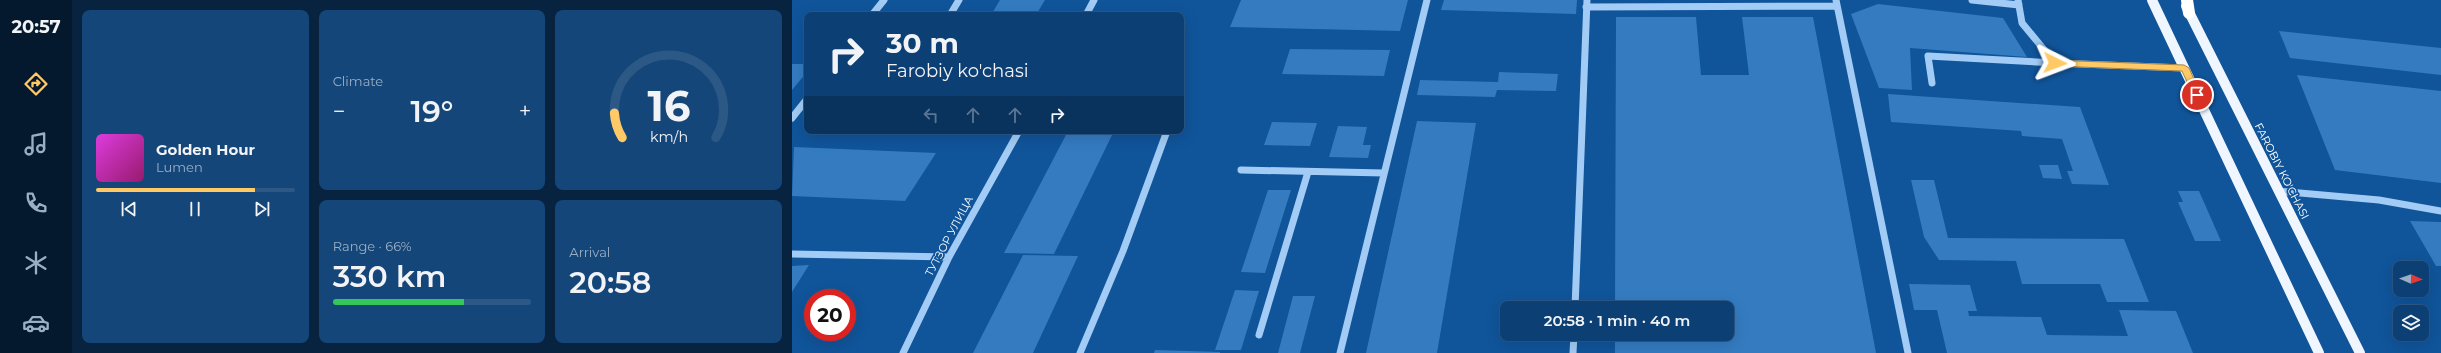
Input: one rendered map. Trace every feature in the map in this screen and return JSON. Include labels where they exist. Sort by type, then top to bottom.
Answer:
[{"type":"highway","points":[[2187,0],[2189,13]]},
{"type":"main road","points":[[2152,0],[2318,353]]},
{"type":"main road","name":"FAROBIY KO'CHASI","points":[[2183,0],[2360,353]]},
{"type":"street","points":[[874,12],[884,0]]},
{"type":"street","points":[[952,12],[959,0]]},
{"type":"street","points":[[1088,12],[1094,0]]},
{"type":"street","points":[[1340,353],[1427,0]]},
{"type":"street","points":[[1972,0],[2018,3],[2022,22],[2055,63]]},
{"type":"street","points":[[1575,301],[1587,4],[1837,3],[1908,353]]},
{"type":"street","points":[[1932,83],[1928,56],[2184,68]]},
{"type":"street","points":[[792,118],[804,103]]},
{"type":"street","name":"ТУТЗОР УЛИЦА","points":[[904,353],[949,257],[1017,134]]},
{"type":"street","points":[[1080,353],[1123,251],[1166,134]]},
{"type":"street","points":[[1241,170],[1384,174]]},
{"type":"street","points":[[1259,335],[1308,172]]},
{"type":"street","points":[[2278,191],[2379,200],[2441,211]]},
{"type":"street","points":[[792,254],[949,257]]},
{"type":"street","points":[[1573,353],[1574,341]]},
{"type":"building","points":[[1000,0],[1045,0],[1038,12],[993,12]]},
{"type":"building","points":[[1241,0],[1408,0],[1400,31],[1230,27]]},
{"type":"building","points":[[1444,0],[1577,0],[1576,14],[1441,10]]},
{"type":"building","points":[[1878,4],[2003,18],[2027,57],[1910,48],[1912,90],[1879,88],[1851,14]]},
{"type":"building","points":[[1616,17],[1696,17],[1701,75],[1749,75],[1742,17],[1813,17],[1876,353],[1615,353],[1615,341],[1734,341],[1734,301],[1615,301]]},
{"type":"building","points":[[2279,31],[2441,48],[2441,75],[2290,58]]},
{"type":"building","points":[[1290,49],[1390,50],[1384,76],[1282,74]]},
{"type":"building","points":[[792,64],[804,64],[804,76],[792,90]]},
{"type":"building","points":[[1499,72],[1558,74],[1556,91],[1497,90],[1495,97],[1417,95],[1420,80],[1498,82]]},
{"type":"building","points":[[2297,75],[2441,91],[2441,183],[2335,170]]},
{"type":"building","points":[[1888,94],[2080,107],[2109,185],[2072,184],[2067,171],[2073,171],[2062,139],[2022,136],[2021,131],[1891,122]]},
{"type":"building","points":[[1417,121],[1476,123],[1437,353],[1366,353]]},
{"type":"building","points":[[1272,122],[1317,123],[1310,146],[1264,145]]},
{"type":"building","points":[[1338,126],[1367,127],[1363,145],[1371,145],[1368,158],[1329,157]]},
{"type":"building","points":[[1066,134],[1113,134],[1054,254],[1004,253]]},
{"type":"building","points":[[794,147],[936,153],[905,201],[792,196]]},
{"type":"building","points":[[2039,165],[2058,165],[2062,179],[2043,178]]},
{"type":"building","points":[[1911,180],[1934,180],[1948,238],[2124,239],[2149,302],[2107,302],[2100,284],[2022,284],[2016,261],[1939,260],[1924,237]]},
{"type":"building","points":[[1268,190],[1291,190],[1265,273],[1241,272]]},
{"type":"building","points":[[2178,191],[2199,191],[2221,241],[2195,241],[2178,202],[2183,202]]},
{"type":"building","points":[[2410,221],[2441,222],[2441,266],[2436,266]]},
{"type":"building","points":[[1023,255],[1078,256],[1033,353],[973,353]]},
{"type":"building","points":[[809,265],[792,292],[792,266]]},
{"type":"building","points":[[1909,284],[1970,285],[1977,311],[1968,311],[1969,316],[2041,317],[2047,335],[2128,336],[2119,310],[2176,311],[2193,353],[1947,353],[1937,310],[1914,310]]},
{"type":"building","points":[[1235,290],[1259,291],[1241,350],[1215,350]]},
{"type":"building","points":[[1293,296],[1315,296],[1300,353],[1278,353]]},
{"type":"building","points":[[1155,350],[1220,352],[1220,353],[1154,353]]},
{"type":"route","points":[[2055,63],[2184,68],[2197,95]]}]
